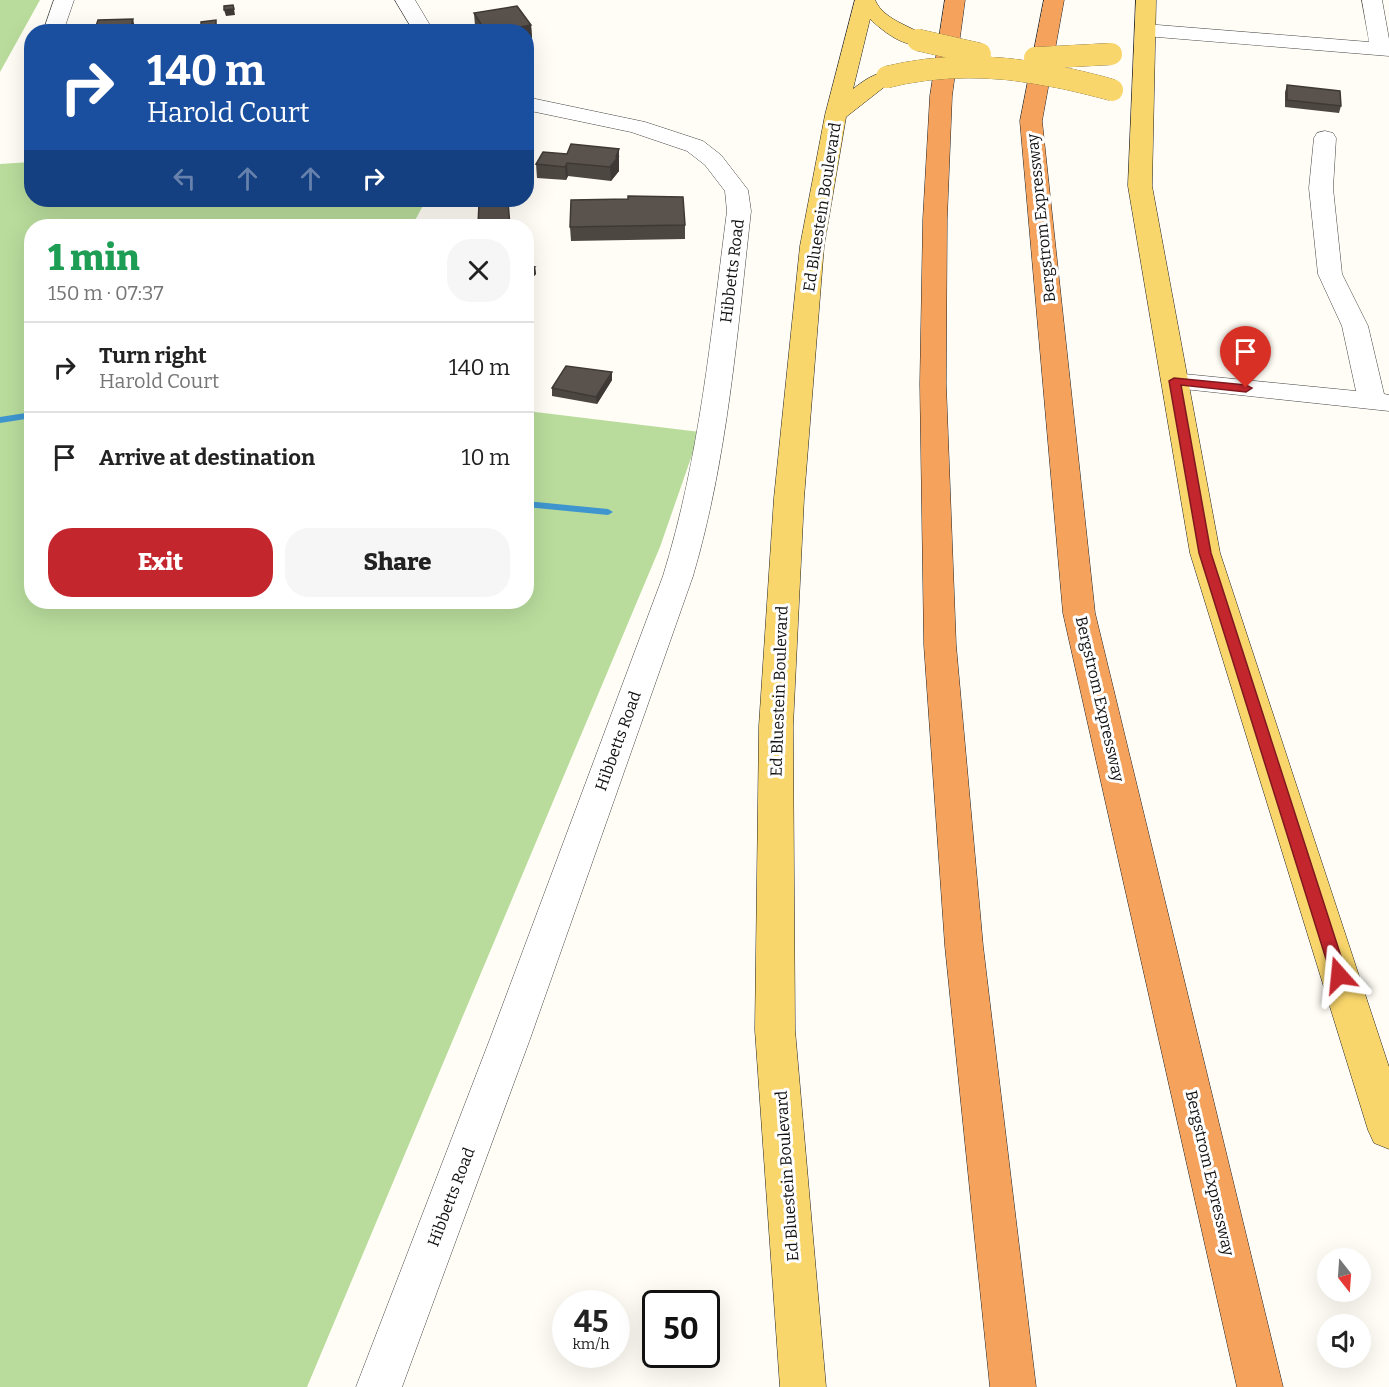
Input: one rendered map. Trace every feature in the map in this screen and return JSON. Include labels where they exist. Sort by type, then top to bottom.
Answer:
[{"type":"highway","points":[[955,0],[941,96],[935,219],[933,384],[940,645],[964,946],[1013,1387]]},
{"type":"highway","name":"Bergstrom Expressway","points":[[1054,0],[1031,121],[1079,613],[1260,1387]]},
{"type":"main road","points":[[1146,0],[1140,186],[1205,553],[1389,1130]]},
{"type":"main road","points":[[864,1],[892,29],[918,40],[974,53],[1013,57],[1063,58],[1111,54],[1131,46],[1145,30]]},
{"type":"main road","name":"Ed Bluestein Boulevard","points":[[803,1387],[775,1030],[776,726],[789,498],[812,246],[836,114],[864,1]]},
{"type":"main road","points":[[836,114],[864,91],[887,77],[909,70],[962,66],[1007,68],[1056,74],[1112,90],[1142,116]]},
{"type":"street","points":[[56,24],[64,0]]},
{"type":"street","points":[[405,0],[419,24]]},
{"type":"street","points":[[1372,0],[1378,41],[1389,48]]},
{"type":"street","points":[[1145,30],[1389,48]]},
{"type":"street","name":"Hibbetts Road","points":[[380,1387],[518,1017],[678,576],[696,517],[713,427],[739,211],[736,190],[713,160],[695,146],[638,127],[534,105]]},
{"type":"street","points":[[1174,381],[1380,402],[1355,326],[1330,274],[1321,188],[1325,138]]},
{"type":"green space","points":[[0,0],[40,0],[27,24],[24,24],[24,29],[0,72]]},
{"type":"green space","points":[[24,162],[24,207],[422,207],[416,219],[24,219],[24,609],[534,609],[534,412],[700,432],[660,547],[307,1387],[0,1387],[0,164]]},
{"type":"building","points":[[233,5],[234,9],[224,10],[224,6]]},
{"type":"building","points":[[517,6],[530,24],[481,24],[474,13]]},
{"type":"building","points":[[133,19],[131,24],[97,24],[98,20]]},
{"type":"building","points":[[216,20],[216,24],[201,24],[201,22]]},
{"type":"building","points":[[1287,85],[1340,91],[1341,106],[1287,100]]},
{"type":"building","points":[[571,144],[619,149],[616,157],[618,157],[610,167],[567,163],[565,167],[536,164],[543,152],[567,154]]},
{"type":"building","points":[[628,196],[683,197],[685,225],[570,227],[571,200],[628,199]]},
{"type":"building","points":[[479,207],[508,207],[509,219],[478,219]]},
{"type":"building","points":[[566,366],[612,372],[596,397],[552,388]]},
{"type":"waterway","points":[[0,420],[24,416]]},
{"type":"waterway","points":[[534,505],[608,512]]},
{"type":"route","points":[[1246,388],[1174,381],[1205,553],[1339,975]]}]
